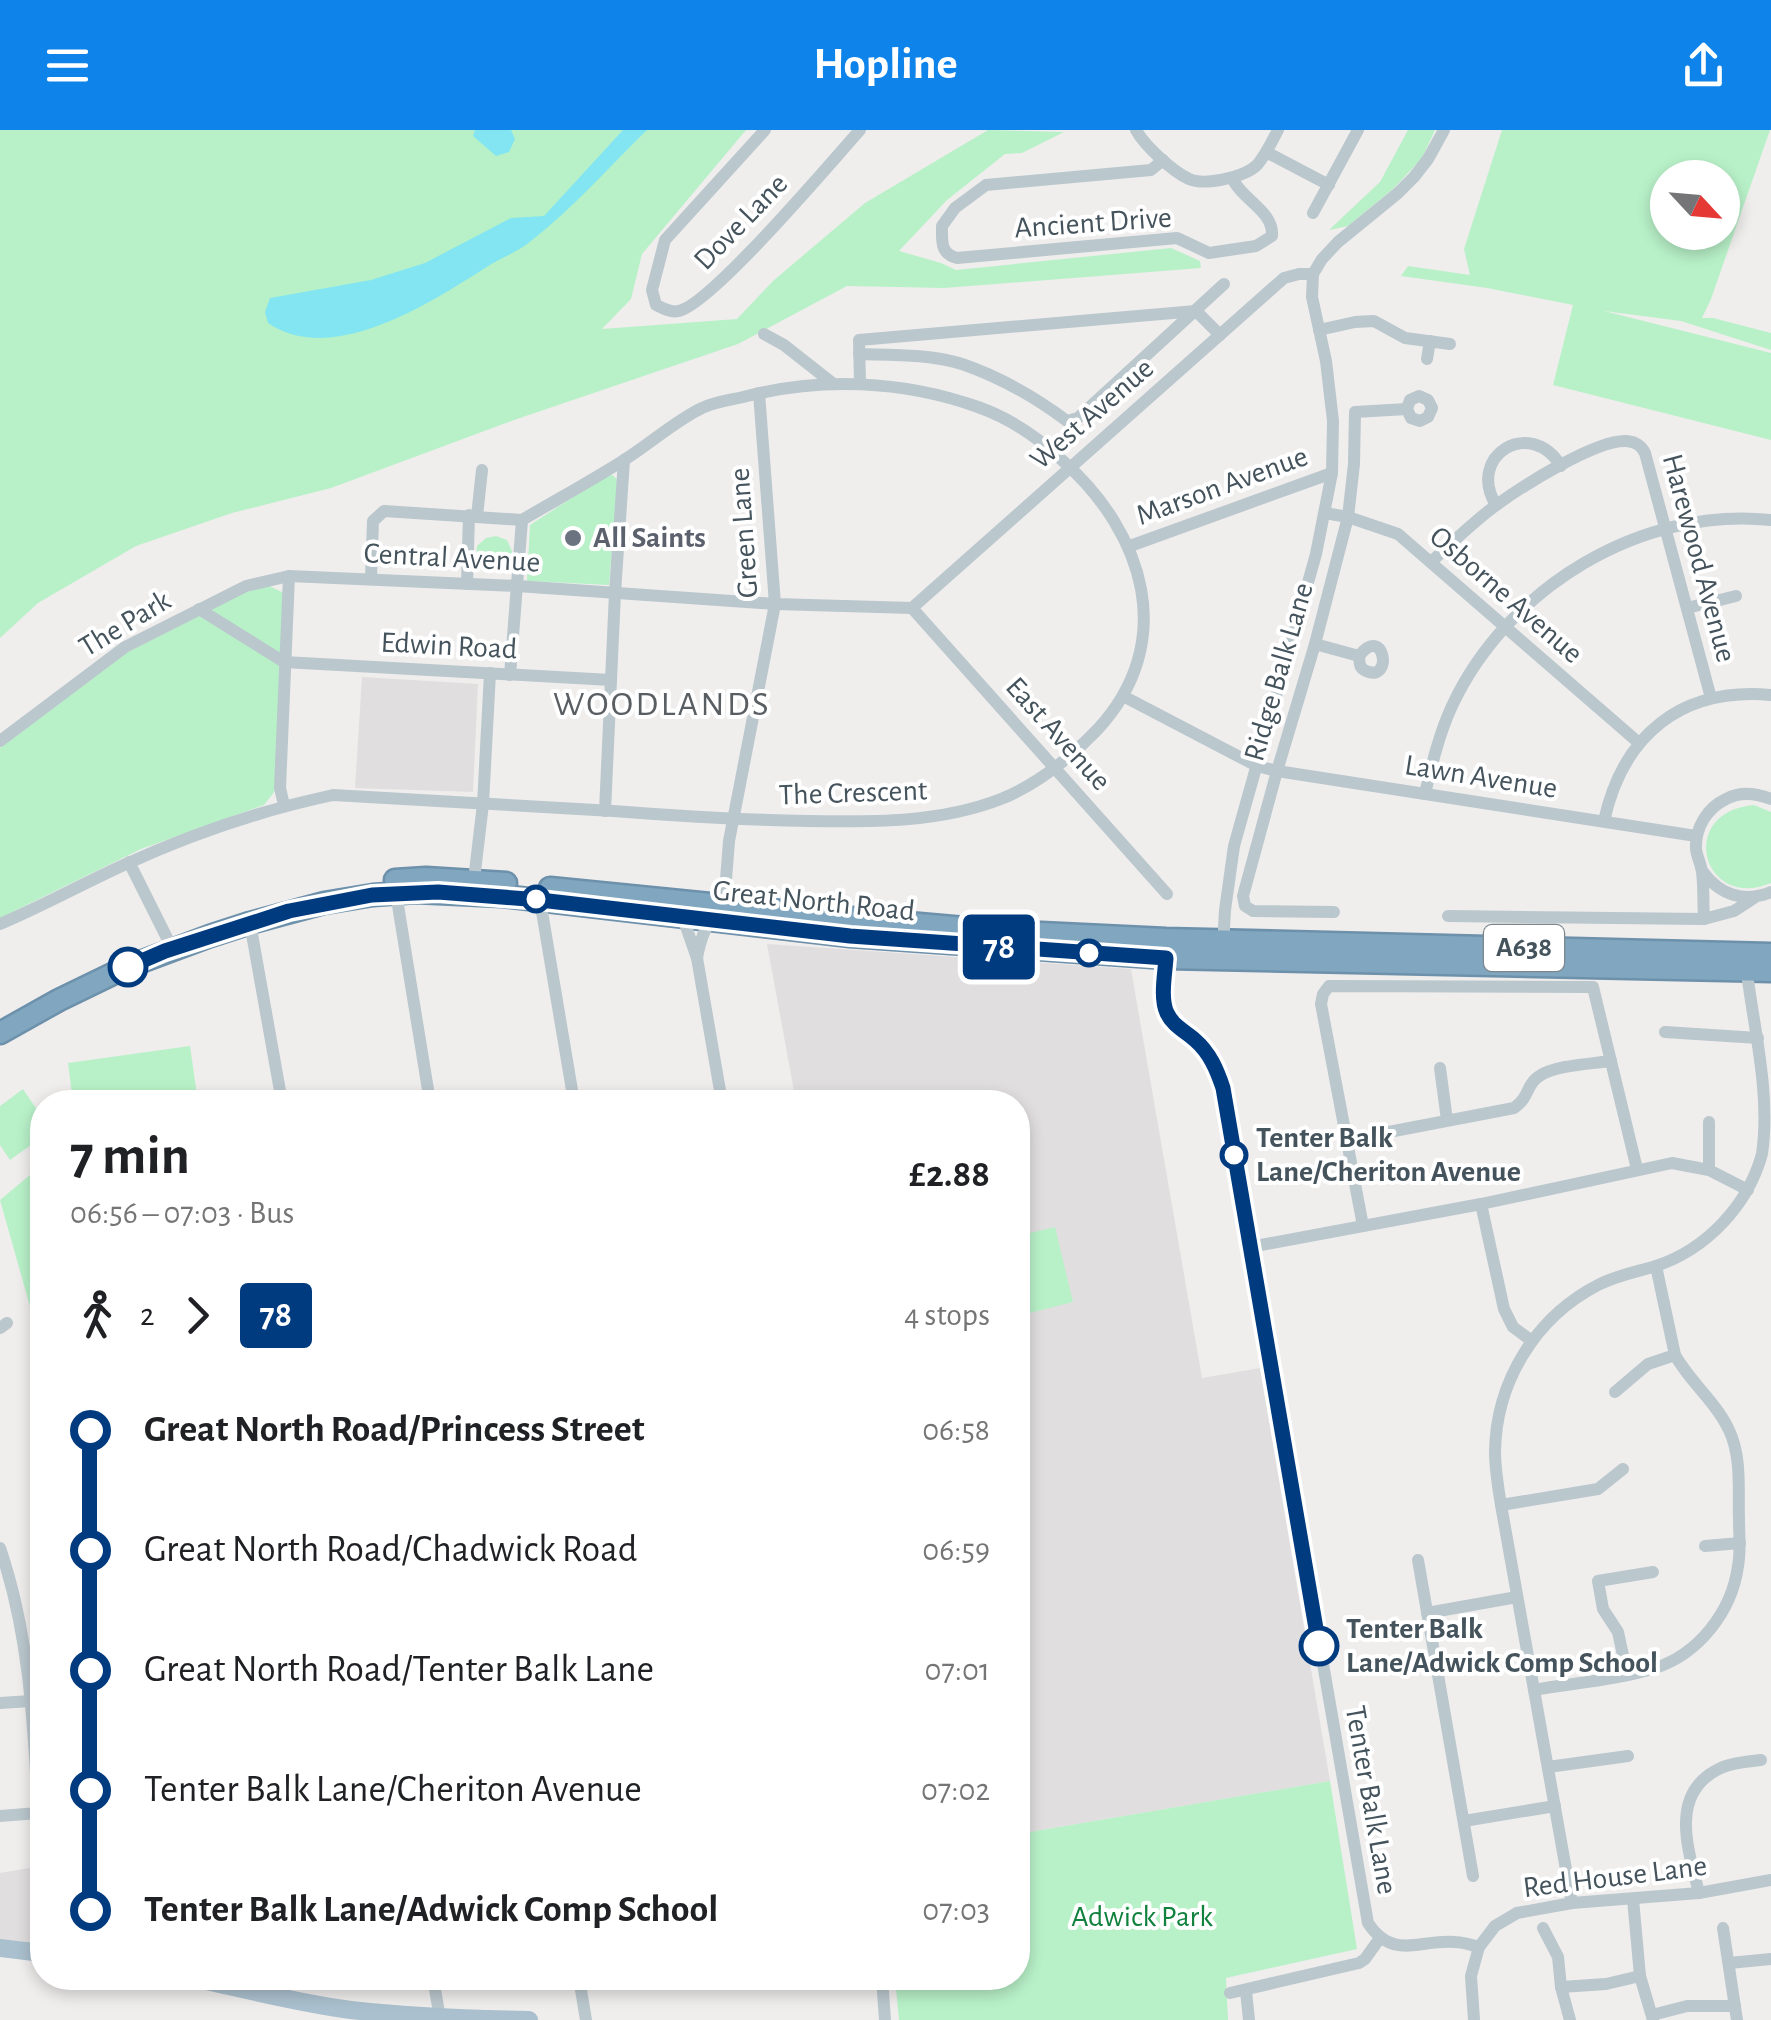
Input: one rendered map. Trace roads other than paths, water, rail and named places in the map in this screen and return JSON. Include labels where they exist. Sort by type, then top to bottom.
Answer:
[{"type":"highway","name":"Great North Road","points":[[0,1033],[165,951],[250,922],[426,878],[1000,931],[1180,940],[1223,950]]},
{"type":"highway","name":"Great North Road","points":[[0,1019],[81,974],[167,938],[334,888],[395,886],[850,936],[1166,958],[1223,950],[1746,962],[1771,970]]},
{"type":"highway","name":"Great North Road","points":[[1746,962],[1771,954]]},
{"type":"main road","points":[[0,1948],[30,1952]]},
{"type":"main road","points":[[245,1990],[349,2009],[440,2018],[529,2020]]},
{"type":"street","name":"Dove Lane","points":[[765,130],[665,240],[652,290],[656,305],[680,312],[698,301],[769,232],[860,130]]},
{"type":"street","points":[[1136,130],[1163,160],[1197,182],[1248,172],[1258,164],[1278,130]]},
{"type":"street","points":[[1313,213],[1358,130]]},
{"type":"street","points":[[1313,274],[1338,242],[1414,176],[1444,130]]},
{"type":"street","points":[[1266,152],[1329,184]]},
{"type":"street","name":"Ancient Drive","points":[[1163,160],[1151,170],[986,185],[955,208],[942,226],[943,248],[949,256],[957,258],[1177,238],[1209,252],[1256,246],[1272,236],[1271,220],[1241,193],[1232,178]]},
{"type":"street","name":"Ridge Balk Lane","points":[[1223,950],[1230,866],[1316,554],[1332,473],[1333,421],[1312,296],[1313,274]]},
{"type":"street","name":"West Avenue","points":[[912,608],[1284,278],[1313,274]]},
{"type":"street","points":[[859,354],[905,355],[960,363],[1041,401],[1066,421],[1078,418],[1224,284]]},
{"type":"street","points":[[860,383],[859,340],[1196,311],[1220,335]]},
{"type":"street","points":[[1319,330],[1374,321],[1399,336],[1450,344]]},
{"type":"street","points":[[764,334],[831,382]]},
{"type":"street","points":[[1427,358],[1430,342]]},
{"type":"street","name":"The Crescent","points":[[284,805],[333,795],[734,819],[882,822],[929,818],[1000,800],[1055,768],[1106,720],[1123,696],[1138,659],[1144,624],[1143,596],[1130,546],[1114,518],[1046,445],[980,407],[935,394],[831,382],[759,393],[702,408],[522,520]]},
{"type":"street","name":"Green Lane","points":[[724,905],[729,841],[775,604],[759,393]]},
{"type":"street","name":"Ridge Balk Lane","points":[[1334,912],[1253,911],[1245,906],[1243,896],[1348,518],[1355,412],[1407,409]]},
{"type":"street","name":"Harewood Avenue","points":[[1560,466],[1615,442],[1642,446],[1711,698]]},
{"type":"street","points":[[1431,562],[1496,505],[1560,466],[1554,456],[1534,443],[1511,445],[1500,452],[1488,472],[1490,495],[1496,505]]},
{"type":"street","points":[[605,810],[624,460]]},
{"type":"street","points":[[467,584],[482,470]]},
{"type":"street","name":"Marson Avenue","points":[[1130,546],[1332,473]]},
{"type":"street","points":[[371,578],[374,521],[384,511],[522,520],[510,675]]},
{"type":"street","name":"Osborne Avenue","points":[[1325,513],[1398,534],[1639,743]]},
{"type":"street","points":[[1425,794],[1436,748],[1453,704],[1476,664],[1505,627],[1540,594],[1578,566],[1621,544],[1666,529],[1712,520],[1771,520]]},
{"type":"street","points":[[0,924],[129,862],[284,805],[280,788],[289,576]]},
{"type":"street","name":"Central Avenue","points":[[289,576],[517,586],[775,604],[912,608]]},
{"type":"street","name":"The Park","points":[[0,741],[124,648],[246,586],[289,576]]},
{"type":"street","points":[[1687,608],[1736,596]]},
{"type":"street","name":"East Avenue","points":[[912,608],[1167,894]]},
{"type":"street","points":[[199,609],[284,662]]},
{"type":"street","points":[[1315,644],[1359,656]]},
{"type":"street","name":"Edwin Road","points":[[284,662],[611,680]]},
{"type":"street","points":[[474,880],[483,804],[490,674]]},
{"type":"street","points":[[1604,821],[1610,793],[1622,767],[1639,743],[1660,724],[1711,698],[1740,693],[1771,695]]},
{"type":"street","name":"Lawn Avenue","points":[[1123,696],[1257,766],[1276,771],[1696,836]]},
{"type":"street","points":[[1766,895],[1740,897],[1711,883],[1696,854],[1696,836],[1703,818],[1715,804],[1750,793],[1771,799]]},
{"type":"street","points":[[129,862],[167,938]]},
{"type":"street","points":[[1702,870],[1704,919]]},
{"type":"street","points":[[395,886],[428,1090]]},
{"type":"street","points":[[1448,916],[1704,919],[1734,911],[1766,895]]},
{"type":"street","points":[[540,900],[572,1090]]},
{"type":"street","points":[[697,958],[708,921],[724,905]]},
{"type":"street","points":[[683,918],[697,958],[720,1090]]},
{"type":"street","points":[[250,922],[280,1090]]},
{"type":"street","points":[[1154,939],[1166,958]]},
{"type":"street","points":[[1166,958],[1180,940]]},
{"type":"street","name":"Tenter Balk Lane","points":[[1166,958],[1167,1014],[1206,1052],[1223,1088],[1368,1923],[1380,1938],[1398,1946],[1454,1942],[1479,1947]]},
{"type":"street","points":[[1572,1904],[1501,1505],[1495,1453],[1497,1423],[1516,1366],[1549,1320],[1572,1300],[1600,1284],[1656,1266],[1706,1239],[1729,1217],[1748,1190],[1762,1154],[1768,1123],[1768,1070],[1758,1038],[1746,962]]},
{"type":"street","points":[[1362,1226],[1321,1004],[1329,986],[1593,986],[1637,1169]]},
{"type":"street","points":[[1665,1032],[1758,1038]]},
{"type":"street","points":[[1346,1140],[1514,1108],[1525,1100],[1534,1079],[1549,1070],[1611,1061]]},
{"type":"street","points":[[1440,1068],[1447,1120]]},
{"type":"street","points":[[1708,1122],[1709,1170]]},
{"type":"street","points":[[1250,1248],[1672,1163],[1709,1170],[1748,1190]]},
{"type":"street","points":[[1481,1204],[1504,1309],[1514,1327],[1532,1341]]},
{"type":"street","points":[[1534,1690],[1628,1674],[1671,1661],[1713,1626],[1733,1589],[1740,1543],[1735,1445],[1718,1412],[1675,1356],[1656,1266]]},
{"type":"street","points":[[1614,1392],[1648,1364],[1675,1356]]},
{"type":"street","points":[[1501,1505],[1598,1489],[1623,1469]]},
{"type":"street","points":[[1706,1546],[1740,1543]]},
{"type":"street","points":[[0,1548],[14,1588],[30,1677]]},
{"type":"street","points":[[1418,1560],[1473,1876]]},
{"type":"street","points":[[1628,1674],[1618,1632],[1603,1610],[1598,1581],[1653,1572]]},
{"type":"street","points":[[1427,1612],[1517,1597]]},
{"type":"street","points":[[0,1703],[30,1701]]},
{"type":"street","points":[[1548,1767],[1628,1756]]},
{"type":"street","points":[[1699,1893],[1685,1828],[1692,1794],[1714,1771],[1760,1760]]},
{"type":"street","points":[[1464,1821],[1555,1806]]},
{"type":"street","points":[[0,1816],[30,1814]]},
{"type":"street","name":"Red House Lane","points":[[1479,1947],[1495,1926],[1517,1913],[1699,1893],[1771,1880]]},
{"type":"street","points":[[1632,1899],[1640,1976],[1652,2018],[1687,2006],[1736,2013],[1724,1928]]},
{"type":"street","points":[[1543,1928],[1558,1957],[1570,2020]]},
{"type":"street","points":[[1230,1994],[1359,1963],[1380,1938]]},
{"type":"street","points":[[1474,2020],[1471,1976],[1479,1947]]},
{"type":"street","points":[[1729,1963],[1771,1959]]},
{"type":"street","points":[[1561,1987],[1606,1984],[1640,1976]]},
{"type":"street","points":[[435,1990],[440,2018]]},
{"type":"street","points":[[581,1990],[586,2020]]},
{"type":"street","points":[[883,1990],[885,2020]]},
{"type":"street","points":[[1246,1991],[1249,2020]]},
{"type":"water","points":[[475,130],[511,130],[515,139],[509,152],[496,156],[473,136]]},
{"type":"water","points":[[623,130],[647,130],[531,241],[437,298],[380,325],[350,334],[321,338],[293,335],[268,323],[265,312],[270,298],[371,280],[425,263],[511,218],[544,216]]},
{"type":"place","name":"All Saints","points":[[573,538]]},
{"type":"place","name":"Tenter Balk Lane/Cheriton Avenue","points":[[1234,1155]]},
{"type":"place","name":"Tenter Balk Lane/Adwick Comp School","points":[[1319,1646]]},
{"type":"district","name":"WOODLANDS","points":[[662,704]]},
{"type":"park label","name":"Adwick Park","points":[[1142,1917]]}]
